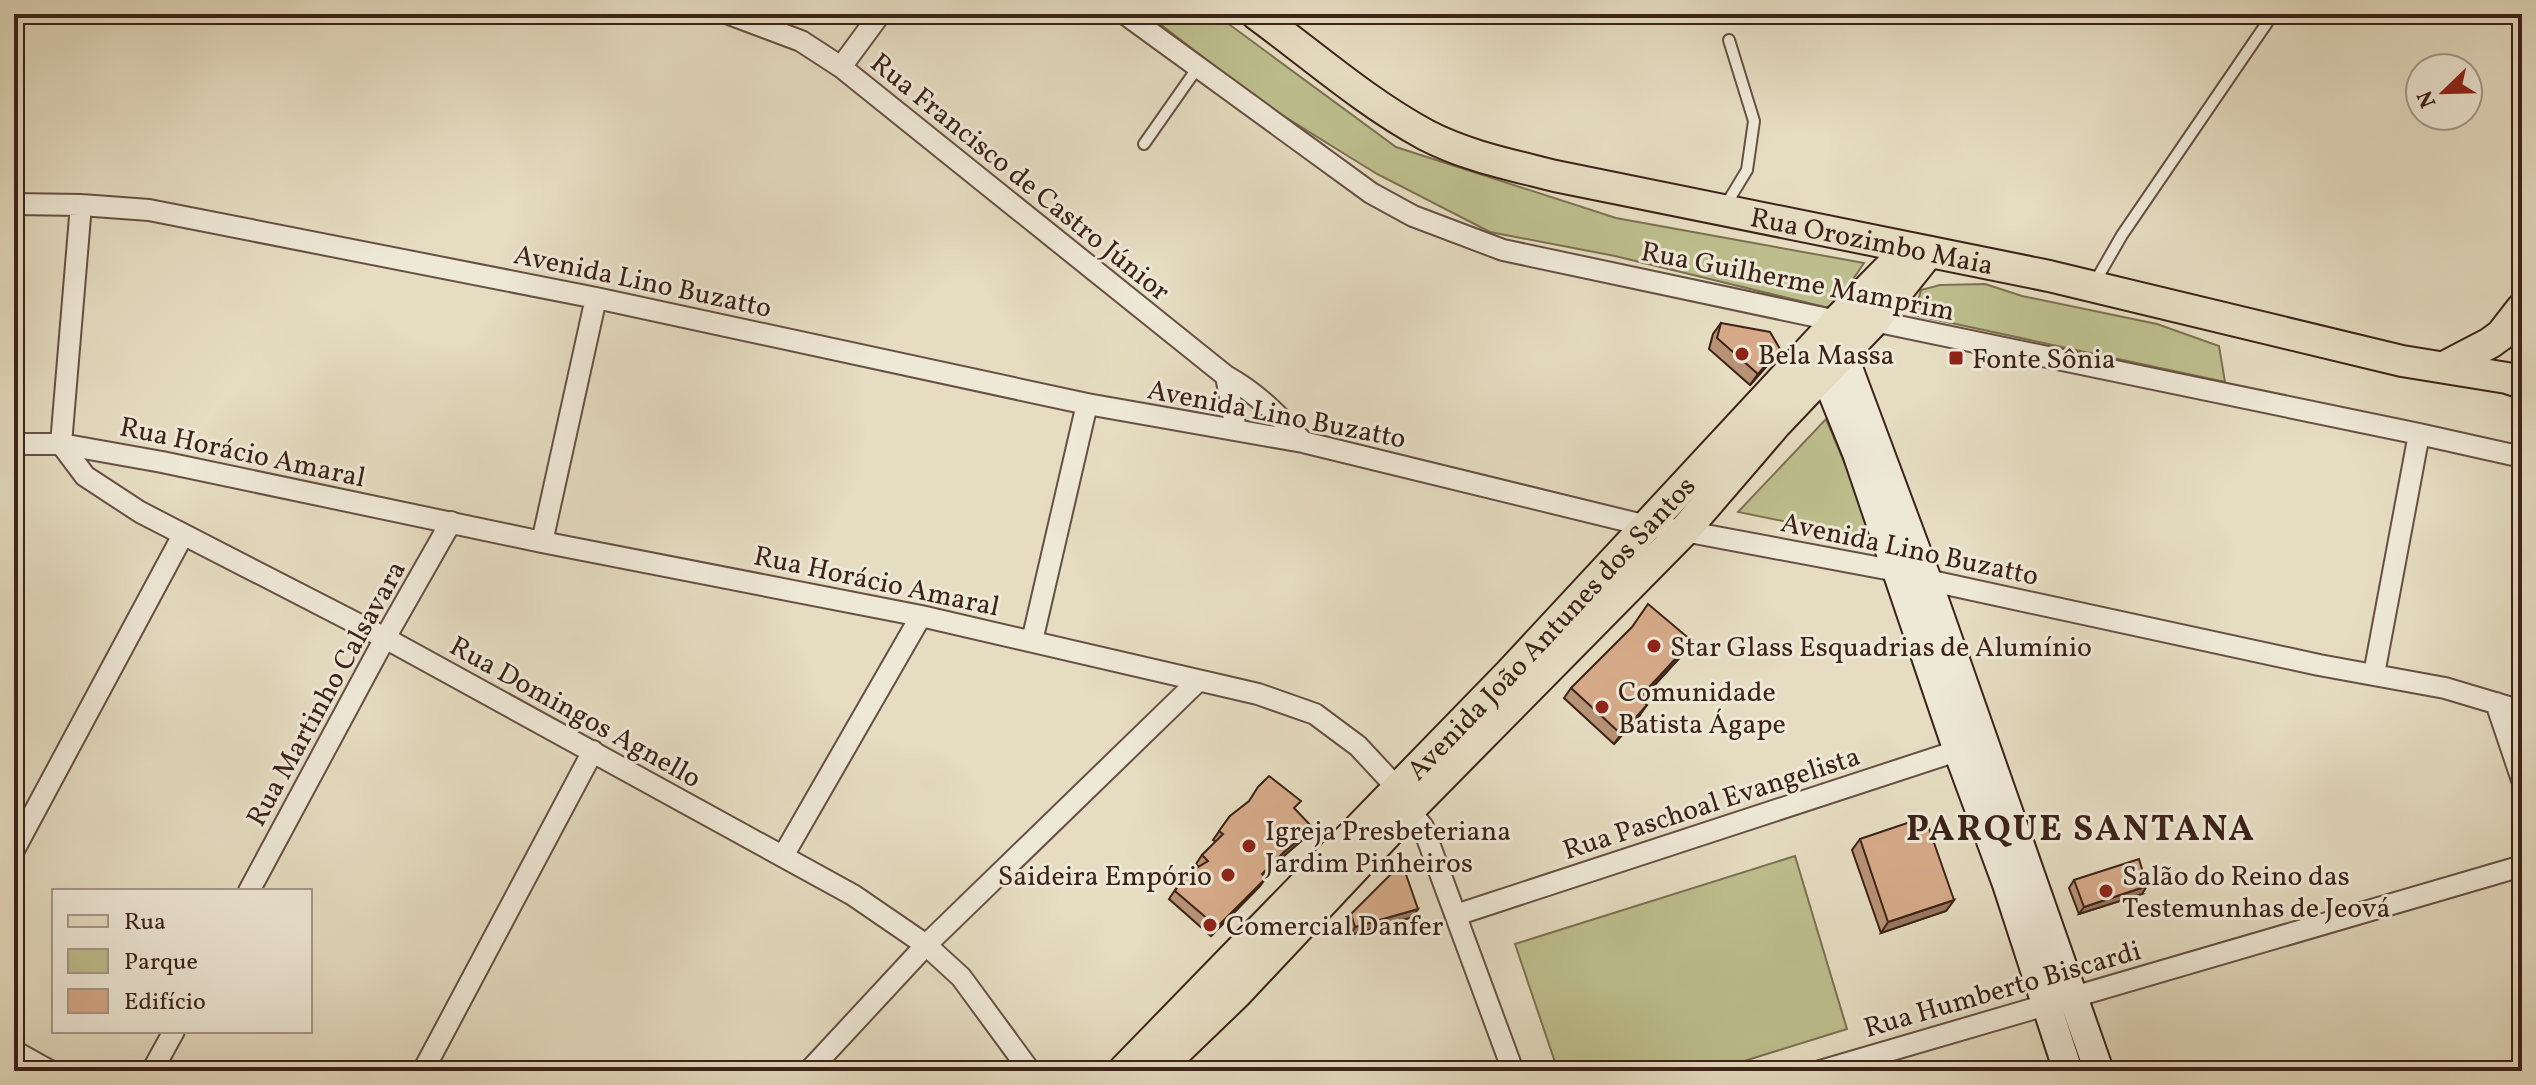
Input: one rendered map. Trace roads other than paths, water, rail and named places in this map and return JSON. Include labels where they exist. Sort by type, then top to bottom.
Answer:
[{"type":"main road","name":"Rua Orozimbo Maia","points":[[1256,14],[1381,108],[1429,136],[1471,153],[1542,173],[2092,286],[2285,335],[2522,383]]},
{"type":"main road","name":"Avenida João Antunes dos Santos","points":[[1156,1071],[1236,994],[1647,526],[1830,344],[1919,250]]},
{"type":"main road","name":"Avenida João Antunes dos Santos","points":[[1123,1071],[1684,531],[1776,424],[1830,344],[1874,321],[1919,250]]},
{"type":"main road","points":[[2444,367],[2501,335],[2522,308]]},
{"type":"main road","points":[[2501,335],[2522,371]]},
{"type":"main road","points":[[1830,344],[1857,453],[1897,571],[2074,996],[2099,1071]]},
{"type":"main road","points":[[1830,344],[1927,580],[2007,884],[2068,1071]]},
{"type":"street","name":"Rua Francisco de Castro Júnior","points":[[729,14],[801,41],[841,67],[1226,376],[1268,405],[1303,442]]},
{"type":"street","points":[[841,67],[880,14]]},
{"type":"street","name":"Rua Guilherme Mamprim","points":[[1125,14],[1371,193],[1413,216],[1503,250],[1830,344]]},
{"type":"street","name":"Avenida Lino Buzatto","points":[[14,204],[149,210],[596,298],[1087,404],[1303,442],[1647,526],[1897,571],[2319,665],[2445,688],[2522,711]]},
{"type":"street","points":[[61,444],[81,205]]},
{"type":"street","points":[[542,542],[596,298]]},
{"type":"street","name":"Rua Guilherme Mamprim","points":[[1874,321],[2522,457]]},
{"type":"street","points":[[1226,376],[1236,430]]},
{"type":"street","points":[[1032,641],[1087,404]]},
{"type":"street","points":[[2374,674],[2419,434]]},
{"type":"street","name":"Rua Horácio Amaral","points":[[14,444],[61,444],[162,462],[542,542],[921,616],[1258,694],[1315,714],[1358,746],[1423,827],[1513,1071]]},
{"type":"street","name":"Rua Domingos Agnello","points":[[61,444],[85,476],[99,488],[183,535],[385,638],[853,895],[926,945],[961,977],[1030,1071]]},
{"type":"street","name":"Rua Martinho Calsavara","points":[[250,889],[451,522]]},
{"type":"street","points":[[14,850],[183,535]]},
{"type":"street","points":[[783,856],[921,616]]},
{"type":"street","points":[[809,1071],[926,945],[1197,682]]},
{"type":"street","points":[[2496,703],[2522,780]]},
{"type":"street","name":"Rua Paschoal Evangelista","points":[[1456,915],[1970,746]]},
{"type":"street","points":[[423,1071],[593,751]]},
{"type":"street","name":"Rua Humberto Biscardi","points":[[1820,1071],[2522,866]]},
{"type":"street","points":[[152,1071],[173,1033]]},
{"type":"street","points":[[14,1051],[50,1071]]},
{"type":"lane","points":[[2092,286],[2122,235],[2273,14]]},
{"type":"lane","points":[[1723,210],[1747,170],[1754,121],[1729,40]]},
{"type":"lane","points":[[1144,144],[1198,67]]},
{"type":"place","name":"Bela Massa","points":[[1742,354]]},
{"type":"place","name":"Fonte Sônia","points":[[1956,358]]},
{"type":"place","name":"Star Glass Esquadrias de Alumínio","points":[[1654,646]]},
{"type":"place","name":"Comunidade Batista Ágape","points":[[1602,707]]},
{"type":"place","name":"Igreja Presbeteriana Jardim Pinheiros","points":[[1249,846]]},
{"type":"place","name":"Saideira Empório","points":[[1228,875]]},
{"type":"place","name":"Salão do Reino das Testemunhas de Jeová","points":[[2106,891]]},
{"type":"place","name":"Comercial Danfer","points":[[1210,925]]},
{"type":"district","name":"PARQUE SANTANA","points":[[2081,827]]}]
